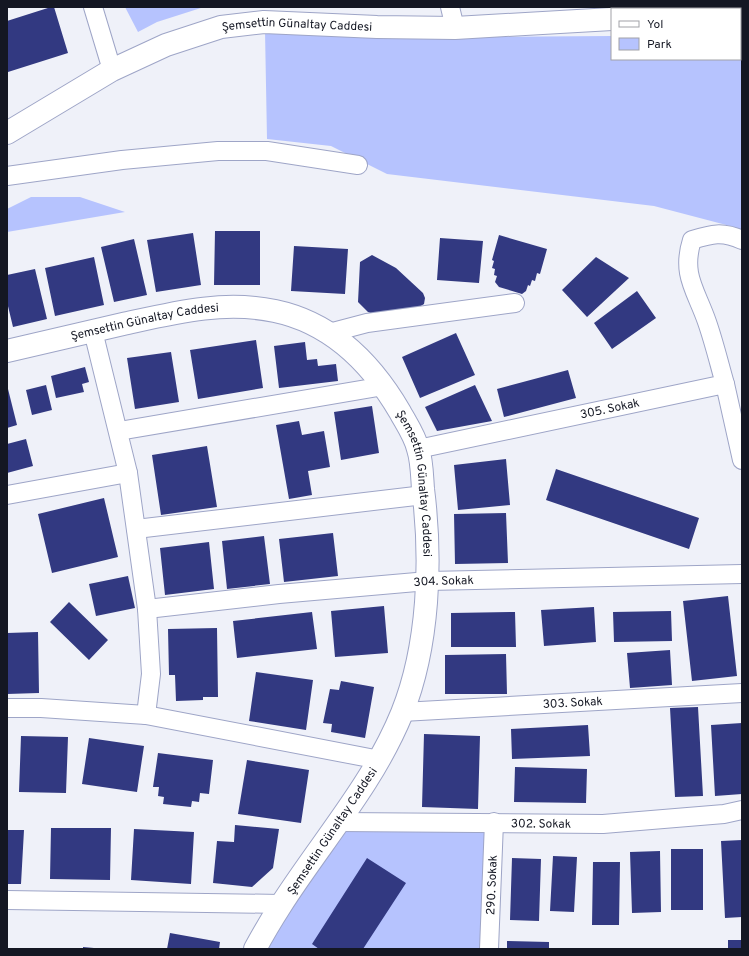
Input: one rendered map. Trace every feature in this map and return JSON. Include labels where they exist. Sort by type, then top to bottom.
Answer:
[{"type":"street","points":[[93,7],[112,70]]},
{"type":"street","points":[[450,7],[455,28]]},
{"type":"street","name":"Şemsettin Günaltay Caddesi","points":[[7,133],[112,70],[166,45],[221,26],[264,22],[377,27],[455,28],[611,19]]},
{"type":"street","points":[[7,176],[122,160],[218,151],[267,150],[358,165]]},
{"type":"street","points":[[742,240],[733,236],[714,233],[692,240],[687,256],[688,275],[707,322],[725,384],[742,460]]},
{"type":"street","points":[[329,333],[367,323],[515,303]]},
{"type":"street","name":"Şemsettin Günaltay Caddesi","points":[[7,351],[192,309],[232,307],[275,311],[300,319],[329,333],[362,360],[384,386],[405,421],[418,449],[427,516],[428,582],[421,638],[413,677],[402,712],[380,760],[340,822],[281,904],[255,949]]},
{"type":"street","points":[[93,331],[128,472],[136,529],[147,609],[151,674],[146,715]]},
{"type":"street","name":"305. Sokak","points":[[418,449],[725,384]]},
{"type":"street","points":[[119,431],[384,386]]},
{"type":"street","points":[[7,495],[128,472]]},
{"type":"street","points":[[136,529],[424,495]]},
{"type":"street","name":"304. Sokak","points":[[147,609],[279,594],[428,582],[742,574]]},
{"type":"street","name":"303. Sokak","points":[[402,712],[742,693]]},
{"type":"street","points":[[7,708],[41,708],[146,715],[380,760]]},
{"type":"street","name":"302. Sokak","points":[[340,822],[494,822],[540,825],[603,824],[724,814],[742,810]]},
{"type":"street","name":"290. Sokak","points":[[489,949],[494,822]]},
{"type":"street","points":[[7,900],[281,904]]},
{"type":"green space","points":[[125,7],[204,7],[157,22],[138,32]]},
{"type":"green space","points":[[711,7],[742,7],[742,29],[741,8]]},
{"type":"green space","points":[[265,31],[460,37],[611,36],[611,60],[741,60],[742,52],[742,232],[734,227],[654,206],[387,174],[331,146],[267,139]]},
{"type":"green space","points":[[31,197],[80,197],[125,212],[7,232],[7,209]]},
{"type":"green space","points":[[340,822],[494,822],[489,949],[255,949]]},
{"type":"building","points":[[54,7],[68,53],[8,72],[7,21]]},
{"type":"building","points":[[215,231],[260,231],[260,285],[214,285]]},
{"type":"building","points":[[193,233],[201,285],[156,292],[147,240]]},
{"type":"building","points":[[499,235],[547,249],[540,274],[537,273],[535,281],[532,280],[530,286],[528,285],[526,291],[522,294],[499,287],[495,282],[497,276],[494,275],[495,269],[492,268],[494,261],[492,260]]},
{"type":"building","points":[[440,238],[483,241],[479,283],[437,280]]},
{"type":"building","points":[[134,239],[147,295],[114,302],[101,247]]},
{"type":"building","points":[[294,246],[348,249],[345,294],[291,291]]},
{"type":"building","points":[[372,255],[396,268],[423,293],[425,298],[424,304],[416,309],[376,315],[368,312],[358,302],[360,262]]},
{"type":"building","points":[[94,257],[104,305],[55,316],[45,268]]},
{"type":"building","points":[[596,257],[629,278],[587,317],[562,290]]},
{"type":"building","points":[[35,269],[47,319],[13,327],[7,302],[7,275]]},
{"type":"building","points":[[637,291],[656,318],[612,349],[594,323]]},
{"type":"building","points":[[456,333],[475,375],[420,398],[402,357]]},
{"type":"building","points":[[256,340],[263,388],[198,399],[190,350]]},
{"type":"building","points":[[305,342],[307,360],[317,359],[318,366],[336,364],[338,381],[279,388],[274,346]]},
{"type":"building","points":[[171,352],[179,402],[135,409],[127,358]]},
{"type":"building","points":[[85,367],[89,382],[82,384],[84,392],[56,398],[51,376]]},
{"type":"building","points":[[568,370],[576,398],[504,417],[497,389]]},
{"type":"building","points":[[7,385],[17,425],[7,428]]},
{"type":"building","points":[[46,385],[52,410],[32,415],[26,390]]},
{"type":"building","points":[[475,385],[492,421],[437,431],[425,407]]},
{"type":"building","points":[[372,406],[379,453],[341,460],[334,412]]},
{"type":"building","points":[[299,421],[302,435],[324,431],[330,467],[308,471],[312,495],[289,499],[276,425]]},
{"type":"building","points":[[26,439],[33,466],[7,473],[7,444]]},
{"type":"building","points":[[207,446],[217,507],[161,515],[152,455]]},
{"type":"building","points":[[506,459],[510,505],[458,510],[454,465]]},
{"type":"building","points":[[556,469],[699,518],[689,549],[546,500]]},
{"type":"building","points":[[104,498],[118,557],[52,573],[38,514]]},
{"type":"building","points":[[506,513],[508,563],[455,564],[454,514]]},
{"type":"building","points":[[333,533],[338,576],[284,582],[279,539]]},
{"type":"building","points":[[264,536],[270,584],[227,589],[222,541]]},
{"type":"building","points":[[209,542],[214,589],[165,595],[160,548]]},
{"type":"building","points":[[128,576],[135,608],[96,616],[89,584]]},
{"type":"building","points":[[728,596],[737,676],[692,681],[683,601]]},
{"type":"building","points":[[69,602],[108,640],[89,660],[50,622]]},
{"type":"building","points":[[384,606],[388,653],[335,657],[331,611]]},
{"type":"building","points":[[594,607],[596,642],[544,646],[541,610]]},
{"type":"building","points":[[671,611],[672,641],[614,642],[613,612]]},
{"type":"building","points":[[312,612],[317,649],[237,658],[233,621]]},
{"type":"building","points":[[515,612],[516,647],[451,647],[451,613]]},
{"type":"building","points":[[217,628],[218,697],[203,697],[203,700],[176,701],[175,675],[169,675],[168,629]]},
{"type":"building","points":[[38,632],[39,693],[7,694],[7,633]]},
{"type":"building","points":[[670,650],[672,685],[630,688],[627,653]]},
{"type":"building","points":[[506,654],[507,694],[445,694],[445,655]]},
{"type":"building","points":[[256,672],[313,680],[306,730],[249,721]]},
{"type":"building","points":[[341,681],[374,687],[365,738],[331,732],[332,724],[323,723],[330,689],[339,690]]},
{"type":"building","points":[[698,707],[703,796],[675,797],[670,708]]},
{"type":"building","points":[[742,723],[742,794],[715,796],[711,725]]},
{"type":"building","points":[[588,725],[590,756],[512,759],[511,729]]},
{"type":"building","points":[[424,734],[480,736],[478,809],[422,807]]},
{"type":"building","points":[[21,736],[68,737],[66,793],[19,792]]},
{"type":"building","points":[[89,738],[144,746],[137,792],[82,784]]},
{"type":"building","points":[[158,753],[213,760],[209,794],[200,793],[199,802],[192,801],[191,807],[163,804],[164,797],[158,796],[159,787],[153,787]]},
{"type":"building","points":[[247,760],[309,770],[301,823],[238,814]]},
{"type":"building","points":[[515,767],[587,769],[586,803],[514,802]]},
{"type":"building","points":[[235,825],[279,829],[273,868],[252,887],[213,883],[217,841],[234,842]]},
{"type":"building","points":[[51,828],[111,828],[110,880],[50,879]]},
{"type":"building","points":[[134,829],[194,832],[191,884],[131,880]]},
{"type":"building","points":[[7,830],[24,830],[21,884],[7,884]]},
{"type":"building","points":[[742,840],[742,917],[725,918],[721,841]]},
{"type":"building","points":[[671,849],[703,849],[703,910],[671,910]]},
{"type":"building","points":[[660,851],[661,912],[632,913],[630,852]]},
{"type":"building","points":[[553,856],[577,857],[574,912],[550,911]]},
{"type":"building","points":[[367,858],[406,883],[363,949],[319,949],[312,944]]},
{"type":"building","points":[[512,858],[541,859],[539,921],[510,920]]},
{"type":"building","points":[[593,862],[620,862],[619,925],[592,925]]},
{"type":"building","points":[[170,933],[220,942],[219,949],[167,949]]},
{"type":"building","points":[[728,940],[742,940],[742,949],[728,949]]},
{"type":"building","points":[[507,941],[549,942],[549,949],[507,949]]},
{"type":"building","points":[[83,947],[94,948],[94,949],[83,949]]}]
